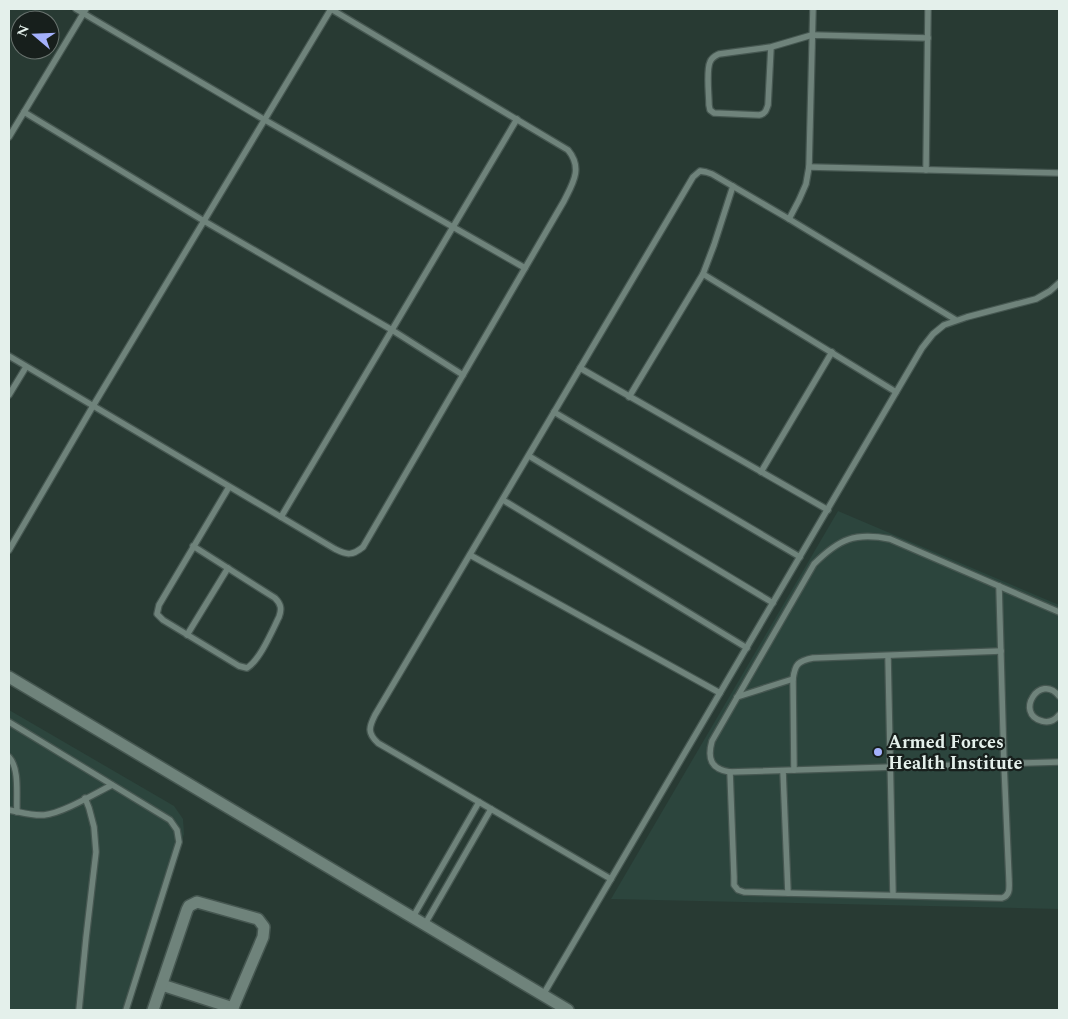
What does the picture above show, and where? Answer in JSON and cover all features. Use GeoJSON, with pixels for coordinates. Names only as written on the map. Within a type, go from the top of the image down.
{"type":"FeatureCollection","features":[{"type":"Feature","properties":{"kind":"street"},"geometry":{"type":"LineString","coordinates":[[9,677],[568,1010]]}},
{"type":"Feature","properties":{"kind":"street"},"geometry":{"type":"LineString","coordinates":[[153,1010],[187,910],[193,904],[201,902],[258,919],[264,927],[263,937],[232,1009],[162,985]]}},
{"type":"Feature","properties":{"kind":"lane"},"geometry":{"type":"LineString","coordinates":[[76,9],[85,11],[265,120],[525,268]]}},
{"type":"Feature","properties":{"kind":"lane"},"geometry":{"type":"LineString","coordinates":[[9,356],[93,406],[228,486],[281,517],[335,550],[344,554],[355,554],[363,547],[564,201],[573,183],[577,169],[574,157],[568,150],[331,9],[93,406],[9,550]]}},
{"type":"Feature","properties":{"kind":"lane"},"geometry":{"type":"LineString","coordinates":[[789,219],[806,184],[809,167],[813,9]]}},
{"type":"Feature","properties":{"kind":"lane"},"geometry":{"type":"LineString","coordinates":[[926,170],[928,9]]}},
{"type":"Feature","properties":{"kind":"lane"},"geometry":{"type":"LineString","coordinates":[[9,137],[85,11]]}},
{"type":"Feature","properties":{"kind":"lane"},"geometry":{"type":"LineString","coordinates":[[771,47],[768,105],[763,115],[714,114],[710,110],[709,105],[708,71],[709,62],[713,56],[771,47],[812,35],[928,38]]}},
{"type":"Feature","properties":{"kind":"lane"},"geometry":{"type":"LineString","coordinates":[[24,112],[392,330],[463,375]]}},
{"type":"Feature","properties":{"kind":"lane"},"geometry":{"type":"LineString","coordinates":[[281,517],[517,119]]}},
{"type":"Feature","properties":{"kind":"lane"},"geometry":{"type":"LineString","coordinates":[[809,167],[1059,173]]}},
{"type":"Feature","properties":{"kind":"lane"},"geometry":{"type":"LineString","coordinates":[[611,879],[378,743],[372,738],[370,732],[371,724],[376,715],[693,178],[700,172],[706,172],[733,186],[956,320]]}},
{"type":"Feature","properties":{"kind":"lane"},"geometry":{"type":"LineString","coordinates":[[629,397],[703,274],[733,186]]}},
{"type":"Feature","properties":{"kind":"lane"},"geometry":{"type":"LineString","coordinates":[[703,274],[896,392]]}},
{"type":"Feature","properties":{"kind":"lane"},"geometry":{"type":"LineString","coordinates":[[543,995],[922,348],[933,334],[944,325],[956,320],[1036,299],[1059,283]]}},
{"type":"Feature","properties":{"kind":"lane"},"geometry":{"type":"LineString","coordinates":[[761,472],[832,352]]}},
{"type":"Feature","properties":{"kind":"lane"},"geometry":{"type":"LineString","coordinates":[[9,395],[26,366]]}},
{"type":"Feature","properties":{"kind":"lane"},"geometry":{"type":"LineString","coordinates":[[580,368],[828,510]]}},
{"type":"Feature","properties":{"kind":"lane"},"geometry":{"type":"LineString","coordinates":[[554,412],[800,557]]}},
{"type":"Feature","properties":{"kind":"lane"},"geometry":{"type":"LineString","coordinates":[[528,456],[773,603]]}},
{"type":"Feature","properties":{"kind":"lane"},"geometry":{"type":"LineString","coordinates":[[193,546],[275,598],[281,606],[279,617],[255,660],[247,668],[242,668],[187,635],[157,614],[157,610],[193,546],[228,486]]}},
{"type":"Feature","properties":{"kind":"lane"},"geometry":{"type":"LineString","coordinates":[[503,500],[747,648]]}},
{"type":"Feature","properties":{"kind":"lane"},"geometry":{"type":"LineString","coordinates":[[1059,612],[890,539],[876,536],[859,536],[846,540],[826,552],[814,564],[712,741],[710,750],[711,759],[715,766],[721,771],[730,772],[1059,762]]}},
{"type":"Feature","properties":{"kind":"lane"},"geometry":{"type":"LineString","coordinates":[[470,555],[720,693]]}},
{"type":"Feature","properties":{"kind":"lane"},"geometry":{"type":"LineString","coordinates":[[187,635],[228,568]]}},
{"type":"Feature","properties":{"kind":"lane"},"geometry":{"type":"LineString","coordinates":[[730,772],[734,885],[738,890],[744,892],[1002,898],[1006,896],[1009,892],[1009,878],[999,586]]}},
{"type":"Feature","properties":{"kind":"lane"},"geometry":{"type":"LineString","coordinates":[[794,770],[793,680],[794,671],[801,660],[813,658],[1001,652]]}},
{"type":"Feature","properties":{"kind":"lane"},"geometry":{"type":"LineString","coordinates":[[888,656],[893,895]]}},
{"type":"Feature","properties":{"kind":"lane"},"geometry":{"type":"LineString","coordinates":[[737,697],[793,680]]}},
{"type":"Feature","properties":{"kind":"lane"},"geometry":{"type":"LineString","coordinates":[[1059,696],[1052,690],[1039,690],[1034,694],[1030,706],[1031,712],[1040,721],[1053,721],[1059,715]]}},
{"type":"Feature","properties":{"kind":"lane"},"geometry":{"type":"LineString","coordinates":[[9,722],[170,820],[174,824],[179,836],[179,842],[126,1010]]}},
{"type":"Feature","properties":{"kind":"lane"},"geometry":{"type":"LineString","coordinates":[[9,757],[16,769],[17,812]]}},
{"type":"Feature","properties":{"kind":"lane"},"geometry":{"type":"LineString","coordinates":[[782,771],[788,893]]}},
{"type":"Feature","properties":{"kind":"lane"},"geometry":{"type":"LineString","coordinates":[[9,810],[40,815],[50,814],[112,785]]}},
{"type":"Feature","properties":{"kind":"lane"},"geometry":{"type":"LineString","coordinates":[[79,1010],[96,852],[94,827],[85,798]]}},
{"type":"Feature","properties":{"kind":"lane"},"geometry":{"type":"LineString","coordinates":[[413,917],[479,802]]}},
{"type":"Feature","properties":{"kind":"lane"},"geometry":{"type":"LineString","coordinates":[[425,924],[491,809]]}},
{"type":"Feature","properties":{"kind":"shaded area","name":"Armed Forces Health Institute"},"geometry":{"type":"Polygon","coordinates":[[[838,511],[1059,605],[1059,909],[611,899],[838,511]]]}},
{"type":"Feature","properties":{"kind":"shaded area"},"geometry":{"type":"Polygon","coordinates":[[[9,710],[174,806],[183,819],[184,834],[130,1010],[9,1010],[9,710]]]}},
{"type":"Feature","properties":{"kind":"place","name":"Armed Forces Health Institute"},"geometry":{"type":"Point","coordinates":[878,752]}}]}
